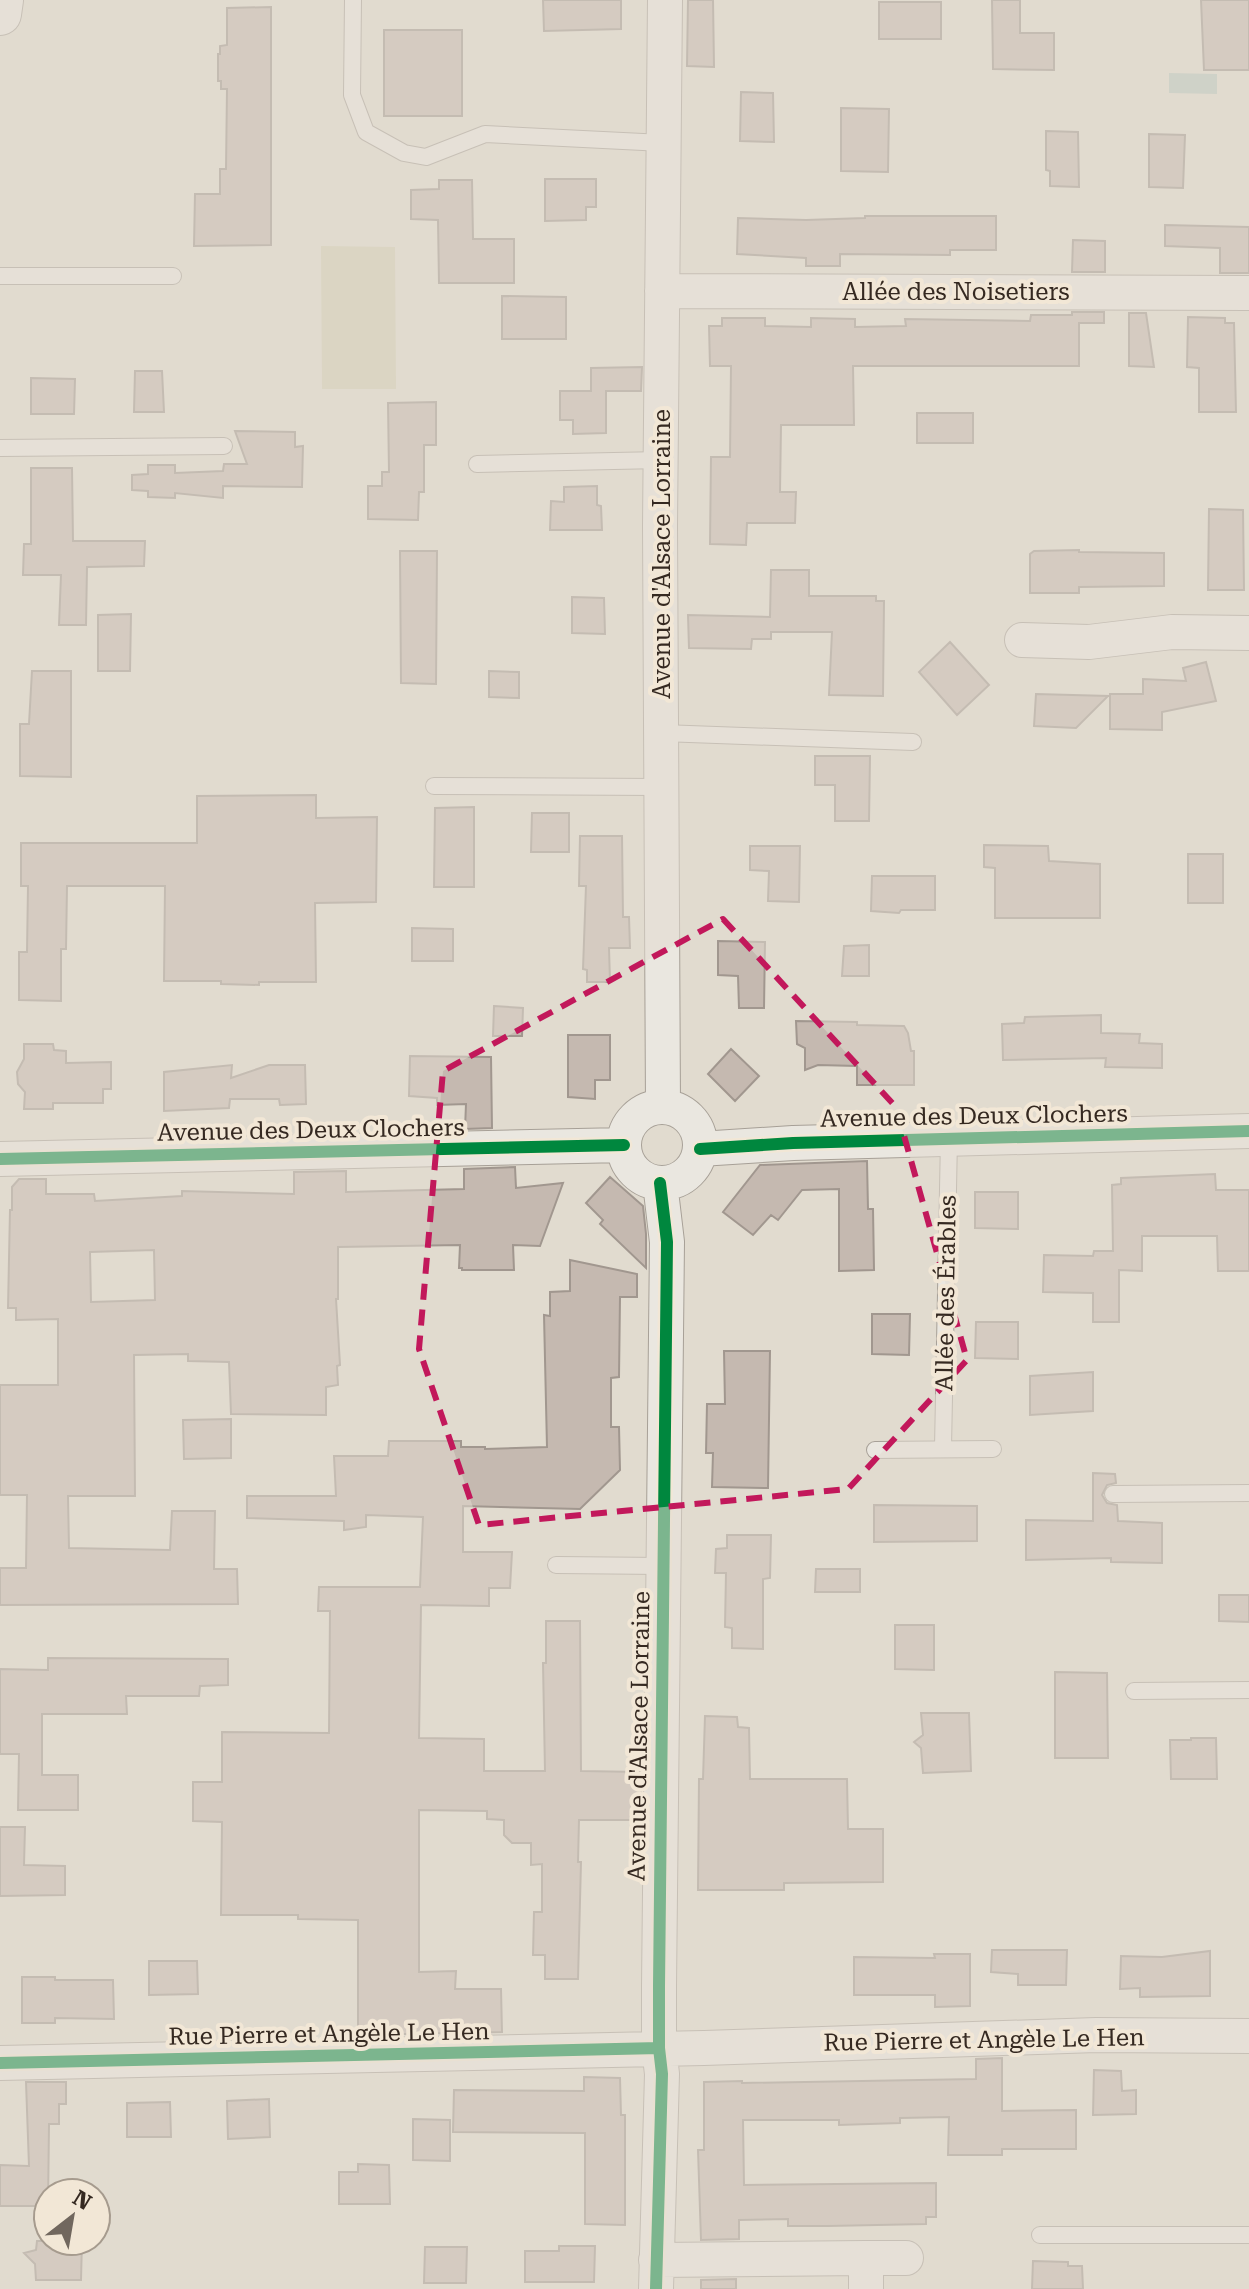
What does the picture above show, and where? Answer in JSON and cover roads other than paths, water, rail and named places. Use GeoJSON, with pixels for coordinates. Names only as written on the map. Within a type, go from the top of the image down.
{"type":"FeatureCollection","features":[{"type":"Feature","properties":{"kind":"street"},"geometry":{"type":"LineString","coordinates":[[0,14],[2,0]]}},
{"type":"Feature","properties":{"kind":"street","name":"Avenue d'Alsace Lorraine"},"geometry":{"type":"LineString","coordinates":[[663,1107],[660,526],[665,0]]}},
{"type":"Feature","properties":{"kind":"street","name":"Allée des Noisetiers"},"geometry":{"type":"LineString","coordinates":[[662,291],[1249,293]]}},
{"type":"Feature","properties":{"kind":"street"},"geometry":{"type":"LineString","coordinates":[[1022,640],[1089,642],[1172,632],[1249,633]]}},
{"type":"Feature","properties":{"kind":"street"},"geometry":{"type":"LineString","coordinates":[[663,1107],[686,1115],[699,1136],[700,1149],[691,1170],[682,1178],[660,1183],[649,1181],[631,1167],[624,1145],[631,1122],[651,1108],[663,1107]]}},
{"type":"Feature","properties":{"kind":"street","name":"Avenue des Deux Clochers"},"geometry":{"type":"LineString","coordinates":[[700,1149],[793,1143],[1249,1131]]}},
{"type":"Feature","properties":{"kind":"street","name":"Avenue des Deux Clochers"},"geometry":{"type":"LineString","coordinates":[[0,1159],[624,1145]]}},
{"type":"Feature","properties":{"kind":"street","name":"Avenue d'Alsace Lorraine"},"geometry":{"type":"LineString","coordinates":[[656,2274],[662,2074],[659,2048],[667,1242],[660,1183]]}},
{"type":"Feature","properties":{"kind":"street","name":"Rue Pierre et Angèle Le Hen"},"geometry":{"type":"LineString","coordinates":[[0,2063],[1096,2035],[1249,2036]]}},
{"type":"Feature","properties":{"kind":"street"},"geometry":{"type":"LineString","coordinates":[[656,2274],[866,2274],[906,2258]]}},
{"type":"Feature","properties":{"kind":"lane"},"geometry":{"type":"LineString","coordinates":[[353,0],[352,95],[366,132],[404,153],[426,157],[485,134],[663,143]]}},
{"type":"Feature","properties":{"kind":"lane"},"geometry":{"type":"LineString","coordinates":[[0,276],[173,276]]}},
{"type":"Feature","properties":{"kind":"lane"},"geometry":{"type":"LineString","coordinates":[[0,448],[224,446]]}},
{"type":"Feature","properties":{"kind":"lane"},"geometry":{"type":"LineString","coordinates":[[477,464],[661,460]]}},
{"type":"Feature","properties":{"kind":"lane"},"geometry":{"type":"LineString","coordinates":[[662,733],[913,742]]}},
{"type":"Feature","properties":{"kind":"lane"},"geometry":{"type":"LineString","coordinates":[[434,786],[662,787]]}},
{"type":"Feature","properties":{"kind":"lane","name":"Allée des Érables"},"geometry":{"type":"LineString","coordinates":[[943,1448],[949,1138]]}},
{"type":"Feature","properties":{"kind":"lane"},"geometry":{"type":"LineString","coordinates":[[875,1450],[993,1449]]}},
{"type":"Feature","properties":{"kind":"lane"},"geometry":{"type":"LineString","coordinates":[[1113,1494],[1249,1493]]}},
{"type":"Feature","properties":{"kind":"lane"},"geometry":{"type":"LineString","coordinates":[[556,1565],[663,1566]]}},
{"type":"Feature","properties":{"kind":"lane"},"geometry":{"type":"LineString","coordinates":[[1134,1691],[1249,1690]]}},
{"type":"Feature","properties":{"kind":"lane"},"geometry":{"type":"LineString","coordinates":[[1040,2235],[1249,2235]]}}]}
